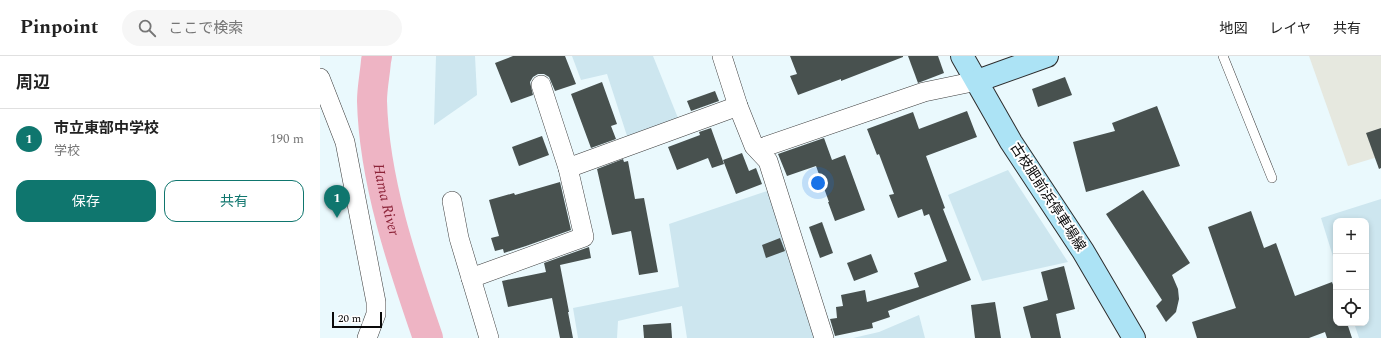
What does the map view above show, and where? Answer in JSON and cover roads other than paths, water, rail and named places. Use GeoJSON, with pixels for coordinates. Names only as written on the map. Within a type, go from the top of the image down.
{"type":"FeatureCollection","features":[{"type":"Feature","properties":{"kind":"main road","name":"古枝肥前浜停車場線"},"geometry":{"type":"LineString","coordinates":[[962,56],[1011,142],[1083,251],[1134,338]]}},
{"type":"Feature","properties":{"kind":"main road"},"geometry":{"type":"LineString","coordinates":[[977,81],[1046,56]]}},
{"type":"Feature","properties":{"kind":"street"},"geometry":{"type":"LineString","coordinates":[[722,56],[738,106],[754,146],[768,161],[824,338]]}},
{"type":"Feature","properties":{"kind":"street"},"geometry":{"type":"LineString","coordinates":[[320,78],[345,142],[376,302],[376,314],[367,338]]}},
{"type":"Feature","properties":{"kind":"street"},"geometry":{"type":"LineString","coordinates":[[758,149],[924,92],[977,81]]}},
{"type":"Feature","properties":{"kind":"street"},"geometry":{"type":"LineString","coordinates":[[471,278],[584,237],[568,168],[541,85]]}},
{"type":"Feature","properties":{"kind":"street"},"geometry":{"type":"LineString","coordinates":[[568,168],[738,106]]}},
{"type":"Feature","properties":{"kind":"street"},"geometry":{"type":"LineString","coordinates":[[452,201],[459,238],[489,338]]}},
{"type":"Feature","properties":{"kind":"lane"},"geometry":{"type":"LineString","coordinates":[[1223,56],[1272,178]]}},
{"type":"Feature","properties":{"kind":"waterway","name":"Hama River"},"geometry":{"type":"LineString","coordinates":[[377,56],[372,101],[378,161],[399,251],[428,338]]}},
{"type":"Feature","properties":{"kind":"place","name":"市立東部中学校"},"geometry":{"type":"Point","coordinates":[337,218]}}]}
